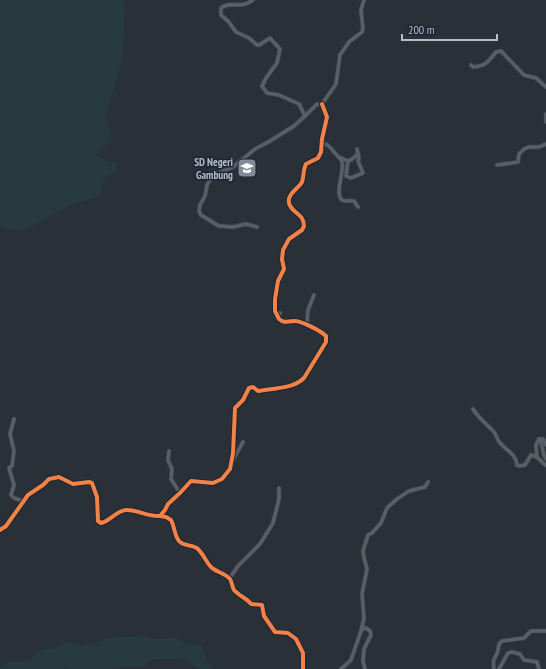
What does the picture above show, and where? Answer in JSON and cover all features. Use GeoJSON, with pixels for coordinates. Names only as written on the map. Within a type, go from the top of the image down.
{"type":"FeatureCollection","features":[{"type":"Feature","properties":{"kind":"street"},"geometry":{"type":"LineString","coordinates":[[253,0],[243,5],[238,6],[233,4],[224,6],[220,10],[221,15],[228,21],[236,32],[249,38],[257,45],[270,38],[280,49],[277,63],[262,83],[262,87],[268,93],[279,95],[298,104],[304,116]]}},
{"type":"Feature","properties":{"kind":"street"},"geometry":{"type":"LineString","coordinates":[[257,227],[246,224],[233,227],[219,226],[201,215],[199,208],[205,196],[207,185],[213,175],[233,166],[255,149],[294,126],[317,104],[322,104],[336,84],[340,55],[349,42],[362,32],[362,10],[364,0]]}},
{"type":"Feature","properties":{"kind":"street"},"geometry":{"type":"LineString","coordinates":[[471,65],[485,65],[491,60],[496,52],[501,51],[524,75],[536,78],[546,87]]}},
{"type":"Feature","properties":{"kind":"street"},"geometry":{"type":"LineString","coordinates":[[230,469],[233,453],[235,408],[243,400],[247,390],[252,387],[260,391],[300,382],[326,342],[326,335],[307,325],[295,321],[284,322],[277,318],[275,308],[278,281],[284,268],[282,259],[283,250],[289,239],[302,230],[304,226],[302,217],[289,205],[289,198],[302,181],[303,170],[306,164],[321,155],[327,117],[322,104]]}},
{"type":"Feature","properties":{"kind":"street"},"geometry":{"type":"LineString","coordinates":[[546,114],[546,122]]}},
{"type":"Feature","properties":{"kind":"street"},"geometry":{"type":"LineString","coordinates":[[322,143],[331,147],[342,163],[343,168],[340,180],[340,197],[345,201],[354,201],[358,207]]}},
{"type":"Feature","properties":{"kind":"street"},"geometry":{"type":"LineString","coordinates":[[497,164],[518,162],[518,156],[524,149],[529,147],[539,147],[546,144]]}},
{"type":"Feature","properties":{"kind":"street"},"geometry":{"type":"LineString","coordinates":[[357,149],[360,158],[358,161],[363,172],[352,178],[346,177],[348,161],[358,154]]}},
{"type":"Feature","properties":{"kind":"street"},"geometry":{"type":"LineString","coordinates":[[339,157],[348,161]]}},
{"type":"Feature","properties":{"kind":"street"},"geometry":{"type":"LineString","coordinates":[[307,325],[308,310],[314,294]]}},
{"type":"Feature","properties":{"kind":"street"},"geometry":{"type":"LineString","coordinates":[[277,318],[280,313]]}},
{"type":"Feature","properties":{"kind":"street"},"geometry":{"type":"LineString","coordinates":[[473,409],[478,417],[494,432],[499,443],[513,455],[517,461],[517,465],[525,465],[531,455],[537,457],[544,465]]}},
{"type":"Feature","properties":{"kind":"street"},"geometry":{"type":"LineString","coordinates":[[14,420],[10,432],[14,456],[13,466],[9,468],[14,485],[11,495],[22,501]]}},
{"type":"Feature","properties":{"kind":"street"},"geometry":{"type":"LineString","coordinates":[[537,457],[536,445],[539,439]]}},
{"type":"Feature","properties":{"kind":"street"},"geometry":{"type":"LineString","coordinates":[[539,439],[543,439],[546,445]]}},
{"type":"Feature","properties":{"kind":"street"},"geometry":{"type":"LineString","coordinates":[[539,439],[546,458]]}},
{"type":"Feature","properties":{"kind":"street"},"geometry":{"type":"LineString","coordinates":[[160,516],[168,504],[180,494],[191,481],[210,483],[222,479],[230,469],[234,457],[243,442]]}},
{"type":"Feature","properties":{"kind":"street"},"geometry":{"type":"LineString","coordinates":[[169,451],[168,460],[172,469],[172,479],[180,494]]}},
{"type":"Feature","properties":{"kind":"street"},"geometry":{"type":"LineString","coordinates":[[0,530],[6,526],[22,501],[49,480],[61,478],[74,484],[91,482],[97,497],[98,521],[103,523],[116,514],[127,510],[166,517],[171,520],[176,538],[180,542],[195,547],[212,568],[220,571],[230,579],[234,590],[240,596],[249,600],[251,604],[262,604],[264,616],[274,631],[288,633],[296,639],[303,653],[302,669]]}},
{"type":"Feature","properties":{"kind":"street"},"geometry":{"type":"LineString","coordinates":[[341,669],[350,660],[364,618],[362,594],[367,568],[363,551],[368,535],[372,533],[381,523],[387,508],[396,499],[409,491],[423,488],[428,482]]}},
{"type":"Feature","properties":{"kind":"street"},"geometry":{"type":"LineString","coordinates":[[230,579],[238,566],[260,544],[273,523],[279,499],[279,488]]}},
{"type":"Feature","properties":{"kind":"street"},"geometry":{"type":"LineString","coordinates":[[360,631],[367,628],[371,635],[364,649],[364,669]]}},
{"type":"Feature","properties":{"kind":"street"},"geometry":{"type":"LineString","coordinates":[[494,669],[493,660],[498,651],[498,645],[502,641],[524,638],[532,631],[546,631]]}},
{"type":"Feature","properties":{"kind":"street"},"geometry":{"type":"LineString","coordinates":[[499,669],[507,655],[512,652],[520,654],[524,660],[537,662],[539,669]]}},
{"type":"Feature","properties":{"kind":"green space"},"geometry":{"type":"Polygon","coordinates":[[[0,0],[123,0],[125,24],[121,65],[105,117],[112,138],[109,143],[99,149],[97,155],[102,159],[118,164],[116,169],[110,175],[105,177],[100,193],[96,197],[73,204],[24,231],[7,229],[0,226],[0,0]]]}},
{"type":"Feature","properties":{"kind":"green space"},"geometry":{"type":"Polygon","coordinates":[[[142,635],[156,639],[176,638],[191,645],[202,646],[207,661],[213,669],[199,669],[184,659],[178,658],[156,659],[141,667],[121,667],[114,669],[69,669],[66,667],[64,669],[0,669],[0,667],[10,661],[25,661],[45,648],[52,649],[66,642],[73,642],[82,647],[110,638],[142,635]]]}},
{"type":"Feature","properties":{"kind":"cycle path"},"geometry":{"type":"LineString","coordinates":[[0,530],[6,526],[28,495],[49,479],[59,477],[73,484],[92,483],[97,497],[98,521],[101,523],[119,512],[126,510],[160,516],[168,504],[191,481],[213,483],[222,479],[230,469],[233,453],[235,408],[243,400],[249,388],[253,387],[258,391],[282,388],[299,382],[304,378],[326,342],[326,336],[316,329],[302,323],[294,321],[281,321],[275,311],[275,299],[278,281],[284,269],[282,259],[283,250],[289,239],[302,230],[304,226],[302,218],[292,209],[289,200],[291,194],[302,182],[306,164],[318,158],[321,152],[322,139],[327,117],[322,104]]}},
{"type":"Feature","properties":{"kind":"cycle path"},"geometry":{"type":"LineString","coordinates":[[160,516],[171,520],[179,541],[183,544],[196,547],[211,567],[226,575],[230,579],[233,589],[236,592],[251,604],[262,605],[264,616],[275,632],[288,633],[296,639],[303,653],[303,669]]}},
{"type":"Feature","properties":{"kind":"place","name":"SD Negeri Gambung"},"geometry":{"type":"Point","coordinates":[247,168]}}]}
